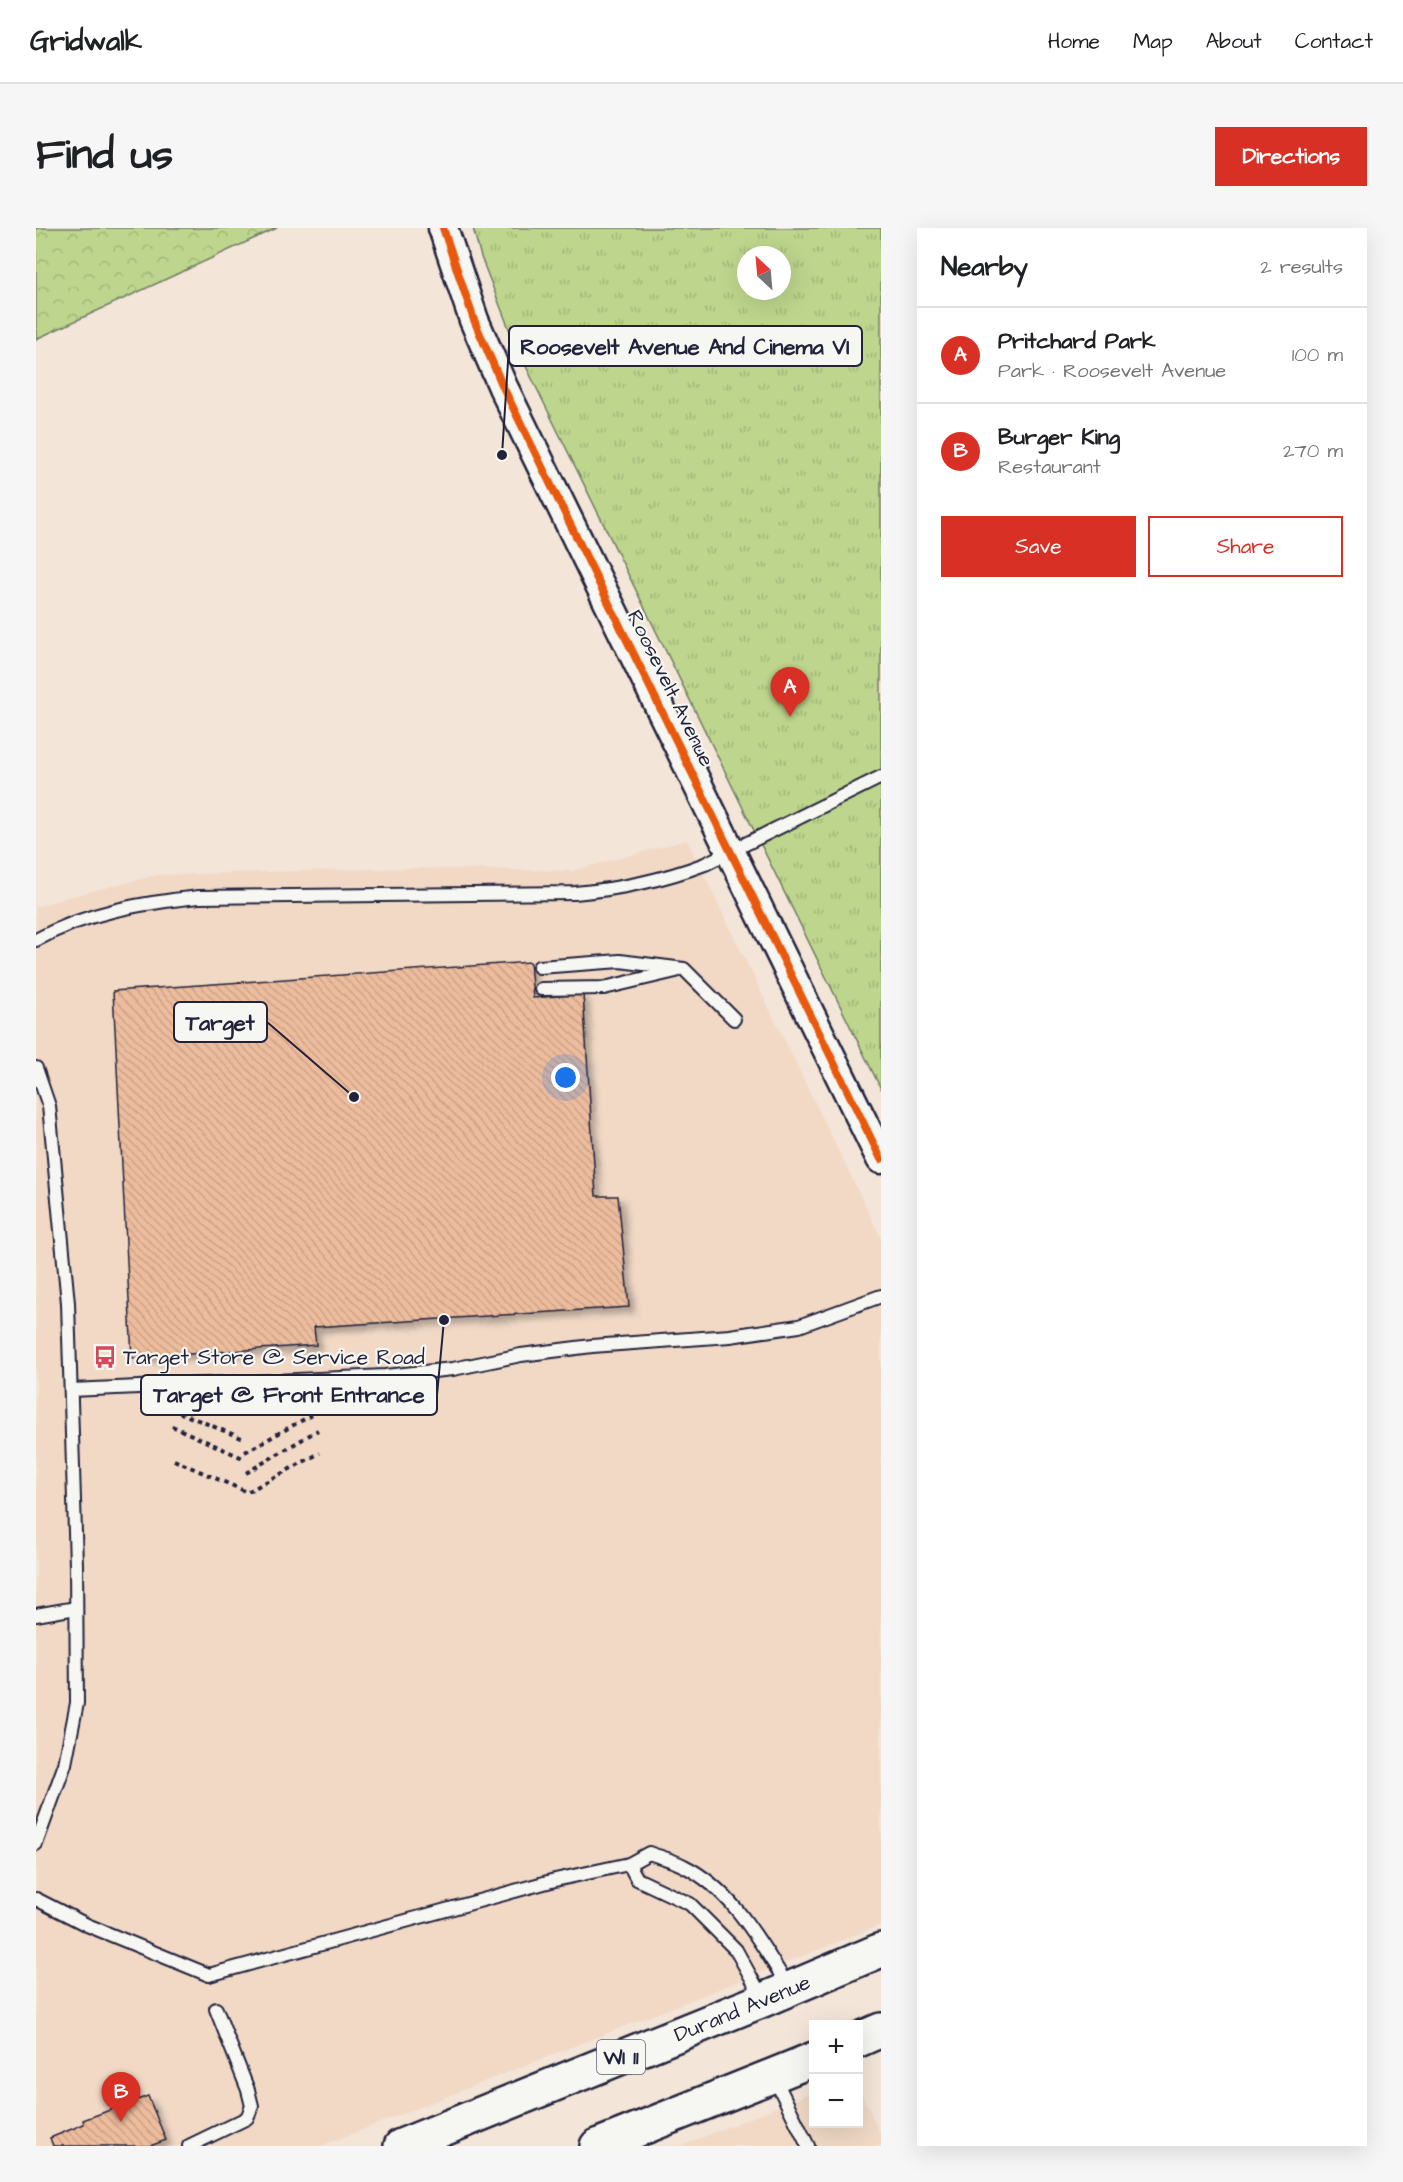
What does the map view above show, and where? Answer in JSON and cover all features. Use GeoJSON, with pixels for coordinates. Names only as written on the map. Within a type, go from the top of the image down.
{"type":"FeatureCollection","features":[{"type":"Feature","properties":{"kind":"main road","name":"Durand Avenue"},"geometry":{"type":"LineString","coordinates":[[400,2146],[881,1950]]}},
{"type":"Feature","properties":{"kind":"main road"},"geometry":{"type":"LineString","coordinates":[[863,2038],[881,2030]]}},
{"type":"Feature","properties":{"kind":"main road"},"geometry":{"type":"LineString","coordinates":[[597,2146],[809,2062]]}},
{"type":"Feature","properties":{"kind":"street","name":"Roosevelt Avenue"},"geometry":{"type":"LineString","coordinates":[[443,228],[474,320],[503,387],[881,1159]]}},
{"type":"Feature","properties":{"kind":"lane"},"geometry":{"type":"LineString","coordinates":[[36,940],[117,908],[199,897],[604,891],[677,875],[705,864],[881,777]]}},
{"type":"Feature","properties":{"kind":"lane"},"geometry":{"type":"LineString","coordinates":[[539,967],[620,961],[684,969],[734,1018]]}},
{"type":"Feature","properties":{"kind":"lane"},"geometry":{"type":"LineString","coordinates":[[541,989],[604,988],[684,969]]}},
{"type":"Feature","properties":{"kind":"lane"},"geometry":{"type":"LineString","coordinates":[[36,1068],[49,1106],[68,1303],[77,1703],[65,1764],[36,1844]]}},
{"type":"Feature","properties":{"kind":"lane"},"geometry":{"type":"LineString","coordinates":[[71,1390],[385,1377],[453,1369],[520,1355],[592,1346],[730,1336],[799,1326],[881,1296]]}},
{"type":"Feature","properties":{"kind":"lane"},"geometry":{"type":"LineString","coordinates":[[36,1615],[76,1608]]}},
{"type":"Feature","properties":{"kind":"lane"},"geometry":{"type":"LineString","coordinates":[[36,1899],[87,1925],[209,1975],[555,1880],[629,1864],[648,1853],[684,1866],[715,1887],[736,1908],[776,1994]]}},
{"type":"Feature","properties":{"kind":"lane"},"geometry":{"type":"LineString","coordinates":[[629,1864],[637,1879],[690,1904],[776,1994]]}},
{"type":"Feature","properties":{"kind":"lane"},"geometry":{"type":"LineString","coordinates":[[189,2146],[247,2118],[252,2106],[216,2008]]}},
{"type":"Feature","properties":{"kind":"lane"},"geometry":{"type":"LineString","coordinates":[[774,2077],[808,2146]]}},
{"type":"Feature","properties":{"kind":"path"},"geometry":{"type":"LineString","coordinates":[[171,1409],[244,1439]]}},
{"type":"Feature","properties":{"kind":"path"},"geometry":{"type":"LineString","coordinates":[[245,1452],[317,1412]]}},
{"type":"Feature","properties":{"kind":"path"},"geometry":{"type":"LineString","coordinates":[[172,1426],[245,1459]]}},
{"type":"Feature","properties":{"kind":"path"},"geometry":{"type":"LineString","coordinates":[[246,1473],[318,1430]]}},
{"type":"Feature","properties":{"kind":"path"},"geometry":{"type":"LineString","coordinates":[[174,1460],[247,1492],[320,1454]]}},
{"type":"Feature","properties":{"kind":"shaded area"},"geometry":{"type":"Polygon","coordinates":[[[687,840],[881,1238],[881,1925],[321,2146],[36,2146],[36,907],[157,875],[417,868],[572,871],[687,840]]]}},
{"type":"Feature","properties":{"kind":"shaded area"},"geometry":{"type":"Polygon","coordinates":[[[809,2094],[809,2128],[863,2128],[863,2097],[881,2136],[881,2146],[681,2146],[809,2094]]]}},
{"type":"Feature","properties":{"kind":"green space"},"geometry":{"type":"Polygon","coordinates":[[[36,228],[277,228],[36,339],[36,228]]]}},
{"type":"Feature","properties":{"kind":"green space"},"geometry":{"type":"Polygon","coordinates":[[[473,228],[881,228],[881,1089],[515,344],[481,257],[473,228]]]}},
{"type":"Feature","properties":{"kind":"building"},"geometry":{"type":"Polygon","coordinates":[[[530,962],[533,998],[583,994],[596,1196],[618,1196],[629,1307],[314,1327],[316,1345],[132,1358],[113,991],[530,962]]]}},
{"type":"Feature","properties":{"kind":"building"},"geometry":{"type":"Polygon","coordinates":[[[148,2096],[166,2140],[150,2146],[53,2146],[50,2138],[84,2124],[83,2120],[148,2096]]]}},
{"type":"Feature","properties":{"kind":"cycle path"},"geometry":{"type":"LineString","coordinates":[[443,228],[474,320],[503,387],[881,1159]]}},
{"type":"Feature","properties":{"kind":"place","name":"Roosevelt Avenue And Cinema VI"},"geometry":{"type":"Point","coordinates":[502,455]}},
{"type":"Feature","properties":{"kind":"place","name":"Pritchard Park"},"geometry":{"type":"Point","coordinates":[790,717]}},
{"type":"Feature","properties":{"kind":"place","name":"Target"},"geometry":{"type":"Point","coordinates":[354,1097]}},
{"type":"Feature","properties":{"kind":"place","name":"Target @ Front Entrance"},"geometry":{"type":"Point","coordinates":[444,1320]}},
{"type":"Feature","properties":{"kind":"place","name":"Target Store @ Service Road"},"geometry":{"type":"Point","coordinates":[105,1357]}},
{"type":"Feature","properties":{"kind":"place","name":"Burger King"},"geometry":{"type":"Point","coordinates":[121,2122]}}]}
